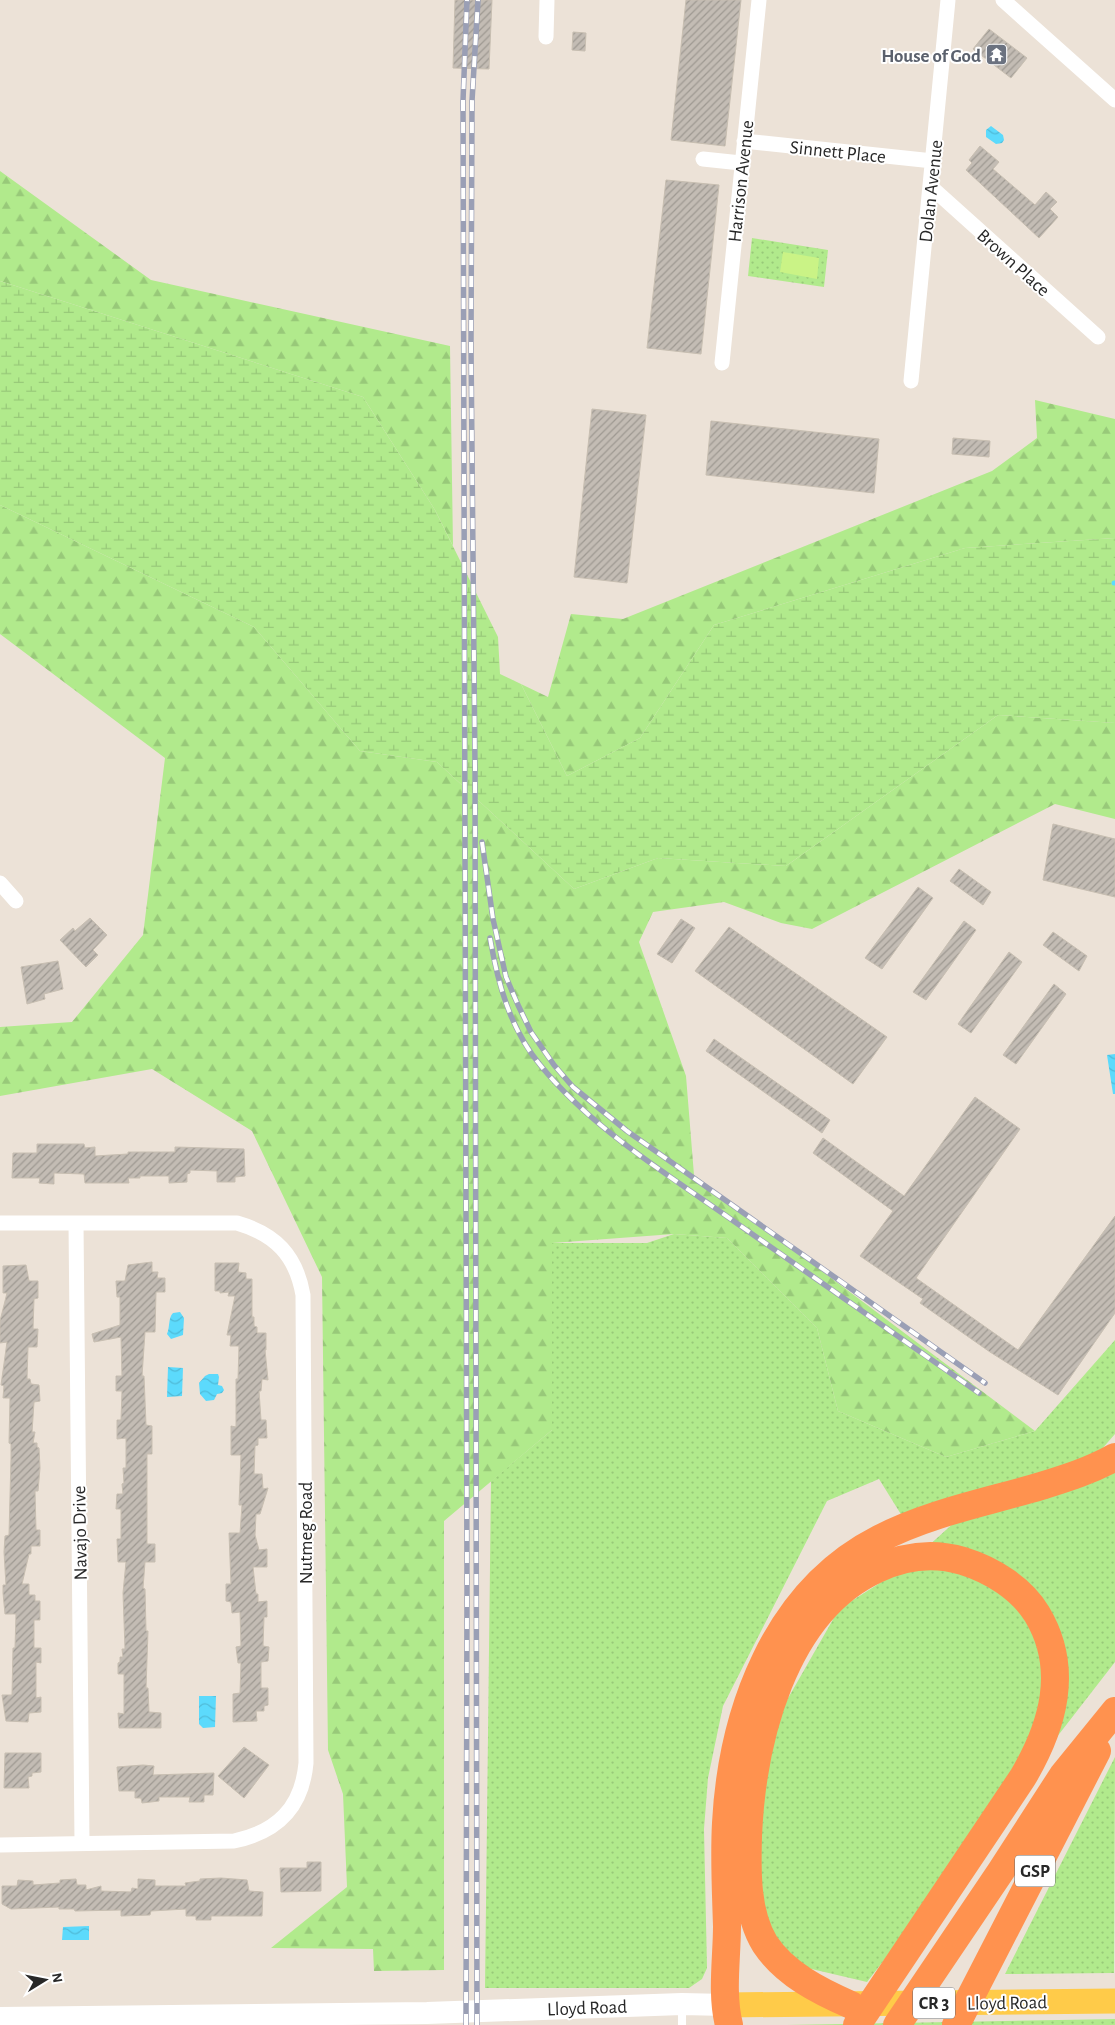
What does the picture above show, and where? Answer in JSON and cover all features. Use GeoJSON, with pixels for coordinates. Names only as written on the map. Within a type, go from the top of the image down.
{"type":"FeatureCollection","features":[{"type":"Feature","properties":{"kind":"highway"},"geometry":{"type":"LineString","coordinates":[[727,2015],[726,1832],[732,1769],[743,1720],[757,1677],[787,1620],[827,1575],[844,1560],[879,1538],[918,1522],[1078,1474],[1115,1457]]}},
{"type":"Feature","properties":{"kind":"highway"},"geometry":{"type":"LineString","coordinates":[[919,1556],[939,1556],[956,1559],[974,1564],[1008,1583],[1036,1613],[1046,1632],[1056,1672],[1050,1720],[1043,1740],[1023,1777],[854,2015],[788,1969],[765,1943],[753,1914],[748,1873],[748,1825],[751,1791],[762,1735],[777,1688],[794,1651],[810,1626],[839,1593],[869,1572],[901,1560],[919,1556]]}},
{"type":"Feature","properties":{"kind":"highway"},"geometry":{"type":"LineString","coordinates":[[897,2025],[1017,1847],[1063,1775],[1115,1711]]}},
{"type":"Feature","properties":{"kind":"highway","name":"GSP"},"geometry":{"type":"LineString","coordinates":[[956,2025],[1115,1717]]}},
{"type":"Feature","properties":{"kind":"main road","name":"Lloyd Road"},"geometry":{"type":"LineString","coordinates":[[0,2018],[67,2021],[127,2015],[507,2011],[682,2015],[854,2015],[1018,2002],[1115,2001]]}},
{"type":"Feature","properties":{"kind":"street","name":"Harrison Avenue"},"geometry":{"type":"LineString","coordinates":[[722,363],[758,0]]}},
{"type":"Feature","properties":{"kind":"street","name":"Dolan Avenue"},"geometry":{"type":"LineString","coordinates":[[911,381],[948,0]]}},
{"type":"Feature","properties":{"kind":"street"},"geometry":{"type":"LineString","coordinates":[[1003,0],[1115,100]]}},
{"type":"Feature","properties":{"kind":"street"},"geometry":{"type":"LineString","coordinates":[[546,4],[546,37]]}},
{"type":"Feature","properties":{"kind":"street","name":"Sinnett Place"},"geometry":{"type":"LineString","coordinates":[[744,141],[933,161]]}},
{"type":"Feature","properties":{"kind":"street"},"geometry":{"type":"LineString","coordinates":[[704,159],[742,163]]}},
{"type":"Feature","properties":{"kind":"street","name":"Brown Place"},"geometry":{"type":"LineString","coordinates":[[930,186],[1098,338]]}},
{"type":"Feature","properties":{"kind":"street"},"geometry":{"type":"LineString","coordinates":[[0,883],[16,901]]}},
{"type":"Feature","properties":{"kind":"street","name":"Nutmeg Road"},"geometry":{"type":"LineString","coordinates":[[0,1223],[228,1222],[255,1228],[271,1237],[284,1250],[294,1266],[301,1283],[303,1315],[306,1763],[300,1795],[284,1818],[269,1829],[252,1837],[234,1841],[0,1844]]}},
{"type":"Feature","properties":{"kind":"street","name":"Navajo Drive"},"geometry":{"type":"LineString","coordinates":[[76,1223],[82,1842]]}},
{"type":"Feature","properties":{"kind":"green space"},"geometry":{"type":"Polygon","coordinates":[[[0,171],[151,280],[450,346],[453,546],[435,510],[363,397],[0,281],[0,171]]]}},
{"type":"Feature","properties":{"kind":"green space"},"geometry":{"type":"Polygon","coordinates":[[[752,238],[828,250],[824,287],[748,276],[752,238]]]}},
{"type":"Feature","properties":{"kind":"green space"},"geometry":{"type":"Polygon","coordinates":[[[783,252],[819,258],[817,279],[780,272],[783,252]]]}},
{"type":"Feature","properties":{"kind":"green space"},"geometry":{"type":"Polygon","coordinates":[[[0,281],[363,397],[435,510],[498,637],[500,674],[521,684],[567,776],[640,738],[714,625],[965,548],[1115,538],[1115,723],[998,715],[786,866],[658,858],[574,889],[437,762],[360,751],[254,627],[0,505],[0,281]]]}},
{"type":"Feature","properties":{"kind":"green space"},"geometry":{"type":"Polygon","coordinates":[[[1035,400],[1115,419],[1115,538],[965,548],[714,625],[640,738],[567,776],[521,684],[548,697],[571,614],[623,619],[992,471],[1037,438],[1035,400]]]}},
{"type":"Feature","properties":{"kind":"green space"},"geometry":{"type":"Polygon","coordinates":[[[0,505],[254,627],[360,751],[437,762],[574,889],[658,858],[786,866],[998,715],[1115,723],[1115,819],[1055,804],[812,929],[781,923],[724,902],[653,912],[639,942],[686,1076],[694,1175],[1035,1431],[946,1457],[838,1411],[817,1328],[727,1238],[674,1234],[552,1243],[552,1430],[444,1521],[444,1970],[374,1971],[373,1949],[271,1948],[347,1887],[343,1794],[328,1750],[322,1277],[252,1131],[152,1069],[0,1096],[0,1027],[72,1022],[143,935],[165,758],[0,634],[0,505]]]}},
{"type":"Feature","properties":{"kind":"green space"},"geometry":{"type":"Polygon","coordinates":[[[674,1234],[727,1238],[817,1328],[838,1411],[946,1457],[1035,1431],[1115,1340],[1115,1434],[1087,1466],[907,1524],[879,1479],[827,1501],[723,1706],[708,1778],[704,1829],[707,1968],[702,1979],[689,1988],[485,1988],[491,1481],[552,1430],[552,1243],[647,1243],[674,1234]]]}},
{"type":"Feature","properties":{"kind":"green space"},"geometry":{"type":"Polygon","coordinates":[[[1115,1470],[1115,1662],[867,1982],[803,1967],[769,1934],[755,1860],[775,1721],[839,1609],[905,1567],[957,1520],[1115,1470]]]}},
{"type":"Feature","properties":{"kind":"green space"},"geometry":{"type":"Polygon","coordinates":[[[1115,1757],[1114,1973],[1005,1974],[1115,1757]]]}},
{"type":"Feature","properties":{"kind":"green space"},"geometry":{"type":"Polygon","coordinates":[[[1115,2019],[1115,2025],[786,2025],[1115,2019]]]}},
{"type":"Feature","properties":{"kind":"water"},"geometry":{"type":"Polygon","coordinates":[[[991,126],[1003,135],[1004,140],[1002,143],[996,144],[986,137],[986,130],[991,126]]]}},
{"type":"Feature","properties":{"kind":"water"},"geometry":{"type":"Polygon","coordinates":[[[1115,1054],[1115,1094],[1113,1094],[1107,1055],[1115,1054]]]}},
{"type":"Feature","properties":{"kind":"water"},"geometry":{"type":"Polygon","coordinates":[[[180,1312],[184,1318],[183,1335],[171,1339],[167,1334],[170,1318],[173,1313],[180,1312]]]}},
{"type":"Feature","properties":{"kind":"water"},"geometry":{"type":"Polygon","coordinates":[[[168,1367],[183,1368],[182,1396],[167,1397],[168,1367]]]}},
{"type":"Feature","properties":{"kind":"water"},"geometry":{"type":"Polygon","coordinates":[[[209,1374],[218,1374],[218,1385],[222,1386],[224,1390],[222,1393],[217,1394],[214,1400],[206,1401],[200,1394],[199,1383],[209,1374]]]}},
{"type":"Feature","properties":{"kind":"water"},"geometry":{"type":"Polygon","coordinates":[[[199,1696],[216,1696],[215,1727],[203,1728],[199,1724],[199,1696]]]}},
{"type":"Feature","properties":{"kind":"water"},"geometry":{"type":"Polygon","coordinates":[[[89,1926],[89,1940],[62,1940],[63,1927],[89,1926]]]}},
{"type":"Feature","properties":{"kind":"building"},"geometry":{"type":"Polygon","coordinates":[[[455,0],[492,0],[489,69],[453,68],[455,0]]]}},
{"type":"Feature","properties":{"kind":"building"},"geometry":{"type":"Polygon","coordinates":[[[686,0],[741,0],[725,146],[671,140],[686,0]]]}},
{"type":"Feature","properties":{"kind":"building"},"geometry":{"type":"Polygon","coordinates":[[[989,29],[1027,58],[1011,78],[973,49],[989,29]]]}},
{"type":"Feature","properties":{"kind":"building"},"geometry":{"type":"Polygon","coordinates":[[[573,32],[586,33],[585,51],[572,50],[573,32]]]}},
{"type":"Feature","properties":{"kind":"building"},"geometry":{"type":"Polygon","coordinates":[[[980,146],[999,162],[993,169],[1035,205],[1046,192],[1057,202],[1050,209],[1058,217],[1039,238],[966,170],[972,163],[969,160],[980,146]]]}},
{"type":"Feature","properties":{"kind":"building"},"geometry":{"type":"Polygon","coordinates":[[[666,180],[719,185],[701,354],[647,348],[666,180]]]}},
{"type":"Feature","properties":{"kind":"building"},"geometry":{"type":"Polygon","coordinates":[[[592,409],[646,415],[627,583],[574,577],[592,409]]]}},
{"type":"Feature","properties":{"kind":"building"},"geometry":{"type":"Polygon","coordinates":[[[711,421],[879,439],[874,493],[706,475],[711,421]]]}},
{"type":"Feature","properties":{"kind":"building"},"geometry":{"type":"Polygon","coordinates":[[[953,438],[990,441],[989,457],[952,454],[953,438]]]}},
{"type":"Feature","properties":{"kind":"building"},"geometry":{"type":"Polygon","coordinates":[[[1053,824],[1115,839],[1115,897],[1043,880],[1053,824]]]}},
{"type":"Feature","properties":{"kind":"building"},"geometry":{"type":"Polygon","coordinates":[[[959,869],[991,892],[983,905],[950,881],[959,869]]]}},
{"type":"Feature","properties":{"kind":"building"},"geometry":{"type":"Polygon","coordinates":[[[918,887],[933,898],[882,969],[865,958],[918,887]]]}},
{"type":"Feature","properties":{"kind":"building"},"geometry":{"type":"Polygon","coordinates":[[[90,918],[107,935],[93,950],[98,955],[86,967],[60,940],[73,928],[75,931],[90,918]]]}},
{"type":"Feature","properties":{"kind":"building"},"geometry":{"type":"Polygon","coordinates":[[[681,919],[695,928],[672,963],[657,954],[681,919]]]}},
{"type":"Feature","properties":{"kind":"building"},"geometry":{"type":"Polygon","coordinates":[[[964,921],[976,930],[926,1000],[913,992],[964,921]]]}},
{"type":"Feature","properties":{"kind":"building"},"geometry":{"type":"Polygon","coordinates":[[[729,927],[887,1037],[853,1084],[695,971],[729,927]]]}},
{"type":"Feature","properties":{"kind":"building"},"geometry":{"type":"Polygon","coordinates":[[[1053,932],[1087,956],[1079,971],[1043,945],[1053,932]]]}},
{"type":"Feature","properties":{"kind":"building"},"geometry":{"type":"Polygon","coordinates":[[[1009,952],[1022,962],[971,1033],[958,1024],[1009,952]]]}},
{"type":"Feature","properties":{"kind":"building"},"geometry":{"type":"Polygon","coordinates":[[[58,961],[63,989],[44,994],[45,999],[27,1004],[21,967],[58,961]]]}},
{"type":"Feature","properties":{"kind":"building"},"geometry":{"type":"Polygon","coordinates":[[[1054,984],[1066,994],[1016,1064],[1003,1055],[1054,984]]]}},
{"type":"Feature","properties":{"kind":"building"},"geometry":{"type":"Polygon","coordinates":[[[714,1039],[830,1120],[822,1133],[706,1051],[714,1039]]]}},
{"type":"Feature","properties":{"kind":"building"},"geometry":{"type":"Polygon","coordinates":[[[975,1097],[1020,1129],[916,1278],[1018,1350],[1115,1216],[1115,1313],[1058,1395],[990,1352],[920,1303],[923,1299],[860,1256],[893,1211],[813,1153],[823,1138],[904,1196],[975,1097]]]}},
{"type":"Feature","properties":{"kind":"building"},"geometry":{"type":"Polygon","coordinates":[[[37,1144],[84,1144],[85,1148],[95,1147],[95,1156],[128,1154],[128,1152],[175,1152],[175,1147],[244,1149],[245,1176],[235,1177],[235,1182],[217,1182],[217,1171],[190,1170],[190,1173],[187,1174],[187,1182],[169,1183],[169,1176],[128,1178],[129,1183],[85,1183],[84,1174],[54,1173],[54,1184],[39,1183],[40,1178],[12,1178],[13,1153],[37,1153],[37,1144]]]}},
{"type":"Feature","properties":{"kind":"building"},"geometry":{"type":"Polygon","coordinates":[[[152,1262],[152,1272],[158,1272],[157,1278],[165,1278],[165,1292],[156,1292],[155,1332],[145,1332],[142,1376],[144,1376],[146,1425],[152,1426],[152,1454],[147,1454],[147,1544],[155,1544],[155,1562],[145,1562],[143,1588],[145,1589],[146,1631],[148,1631],[146,1688],[148,1688],[149,1712],[161,1713],[161,1728],[119,1728],[118,1713],[124,1714],[124,1674],[118,1674],[118,1663],[120,1662],[120,1657],[123,1657],[122,1649],[125,1649],[123,1593],[126,1562],[118,1562],[117,1539],[121,1539],[121,1509],[116,1509],[117,1494],[123,1494],[123,1468],[126,1468],[126,1438],[117,1439],[117,1420],[121,1420],[122,1391],[116,1391],[116,1376],[122,1376],[121,1337],[94,1342],[92,1334],[120,1325],[120,1297],[117,1297],[116,1281],[125,1281],[128,1265],[152,1262]]]}},
{"type":"Feature","properties":{"kind":"building"},"geometry":{"type":"Polygon","coordinates":[[[215,1263],[239,1263],[238,1272],[246,1273],[246,1279],[252,1279],[252,1317],[254,1317],[254,1326],[257,1327],[257,1333],[266,1333],[265,1350],[268,1380],[262,1379],[261,1391],[259,1391],[261,1420],[266,1420],[267,1438],[258,1438],[258,1445],[255,1446],[254,1474],[262,1474],[263,1489],[268,1488],[260,1514],[256,1514],[255,1535],[259,1550],[267,1549],[267,1567],[253,1567],[258,1602],[267,1601],[267,1617],[264,1617],[263,1646],[269,1647],[268,1661],[261,1662],[261,1688],[268,1688],[268,1705],[264,1706],[264,1711],[256,1711],[257,1721],[233,1722],[233,1694],[240,1693],[241,1663],[238,1663],[236,1647],[241,1646],[240,1612],[232,1613],[231,1602],[226,1601],[226,1584],[231,1584],[229,1533],[240,1533],[242,1505],[239,1505],[241,1455],[231,1455],[231,1426],[236,1427],[236,1379],[238,1379],[239,1346],[230,1346],[231,1335],[227,1335],[235,1296],[228,1296],[229,1292],[220,1293],[220,1291],[215,1291],[215,1263]]]}},
{"type":"Feature","properties":{"kind":"building"},"geometry":{"type":"Polygon","coordinates":[[[26,1265],[29,1281],[38,1281],[38,1298],[34,1299],[33,1329],[38,1329],[37,1347],[28,1347],[27,1379],[30,1379],[31,1384],[39,1385],[40,1401],[34,1402],[32,1432],[35,1432],[33,1443],[37,1443],[39,1448],[38,1491],[35,1491],[36,1530],[40,1530],[40,1546],[31,1546],[31,1554],[29,1554],[22,1584],[29,1584],[29,1595],[35,1595],[35,1601],[40,1601],[40,1620],[34,1620],[34,1648],[41,1648],[41,1663],[36,1662],[36,1698],[41,1697],[41,1712],[29,1713],[28,1722],[6,1721],[2,1695],[12,1695],[16,1614],[5,1614],[3,1593],[3,1585],[6,1585],[5,1536],[9,1535],[11,1444],[9,1443],[10,1398],[3,1398],[4,1386],[1,1385],[7,1342],[0,1343],[0,1321],[7,1293],[3,1293],[3,1266],[26,1265]]]}},
{"type":"Feature","properties":{"kind":"building"},"geometry":{"type":"Polygon","coordinates":[[[244,1747],[269,1765],[244,1798],[218,1776],[244,1747]]]}},
{"type":"Feature","properties":{"kind":"building"},"geometry":{"type":"Polygon","coordinates":[[[5,1753],[41,1753],[41,1772],[32,1773],[32,1776],[28,1777],[29,1788],[4,1788],[5,1753]]]}},
{"type":"Feature","properties":{"kind":"building"},"geometry":{"type":"Polygon","coordinates":[[[154,1766],[153,1775],[214,1773],[213,1795],[204,1795],[204,1802],[189,1802],[190,1797],[159,1797],[159,1801],[142,1803],[141,1798],[135,1798],[135,1791],[119,1791],[117,1767],[154,1766]]]}},
{"type":"Feature","properties":{"kind":"building"},"geometry":{"type":"Polygon","coordinates":[[[307,1862],[321,1862],[321,1891],[281,1892],[280,1868],[307,1868],[307,1862]]]}},
{"type":"Feature","properties":{"kind":"building"},"geometry":{"type":"Polygon","coordinates":[[[76,1879],[77,1885],[86,1885],[86,1890],[101,1886],[101,1891],[131,1892],[132,1888],[138,1889],[138,1879],[155,1880],[155,1886],[186,1886],[185,1883],[200,1881],[200,1879],[247,1880],[249,1891],[263,1892],[262,1916],[211,1916],[211,1920],[196,1920],[196,1916],[186,1916],[186,1909],[151,1911],[150,1915],[121,1916],[121,1910],[75,1911],[74,1909],[59,1909],[59,1907],[11,1909],[2,1904],[2,1886],[17,1886],[18,1880],[33,1881],[33,1885],[60,1883],[60,1880],[76,1879]]]}},
{"type":"Feature","properties":{"kind":"railway"},"geometry":{"type":"LineString","coordinates":[[466,2025],[467,1588],[463,101],[467,0]]}},
{"type":"Feature","properties":{"kind":"railway"},"geometry":{"type":"LineString","coordinates":[[477,2025],[475,767],[471,346],[472,101],[478,0]]}},
{"type":"Feature","properties":{"kind":"railway"},"geometry":{"type":"LineString","coordinates":[[482,842],[493,919],[506,977],[531,1032],[554,1065],[573,1087],[627,1131],[985,1383]]}},
{"type":"Feature","properties":{"kind":"railway"},"geometry":{"type":"LineString","coordinates":[[490,938],[501,989],[521,1037],[541,1066],[582,1109],[652,1164],[979,1393]]}},
{"type":"Feature","properties":{"kind":"place","name":"House of God"},"geometry":{"type":"Point","coordinates":[997,55]}}]}
